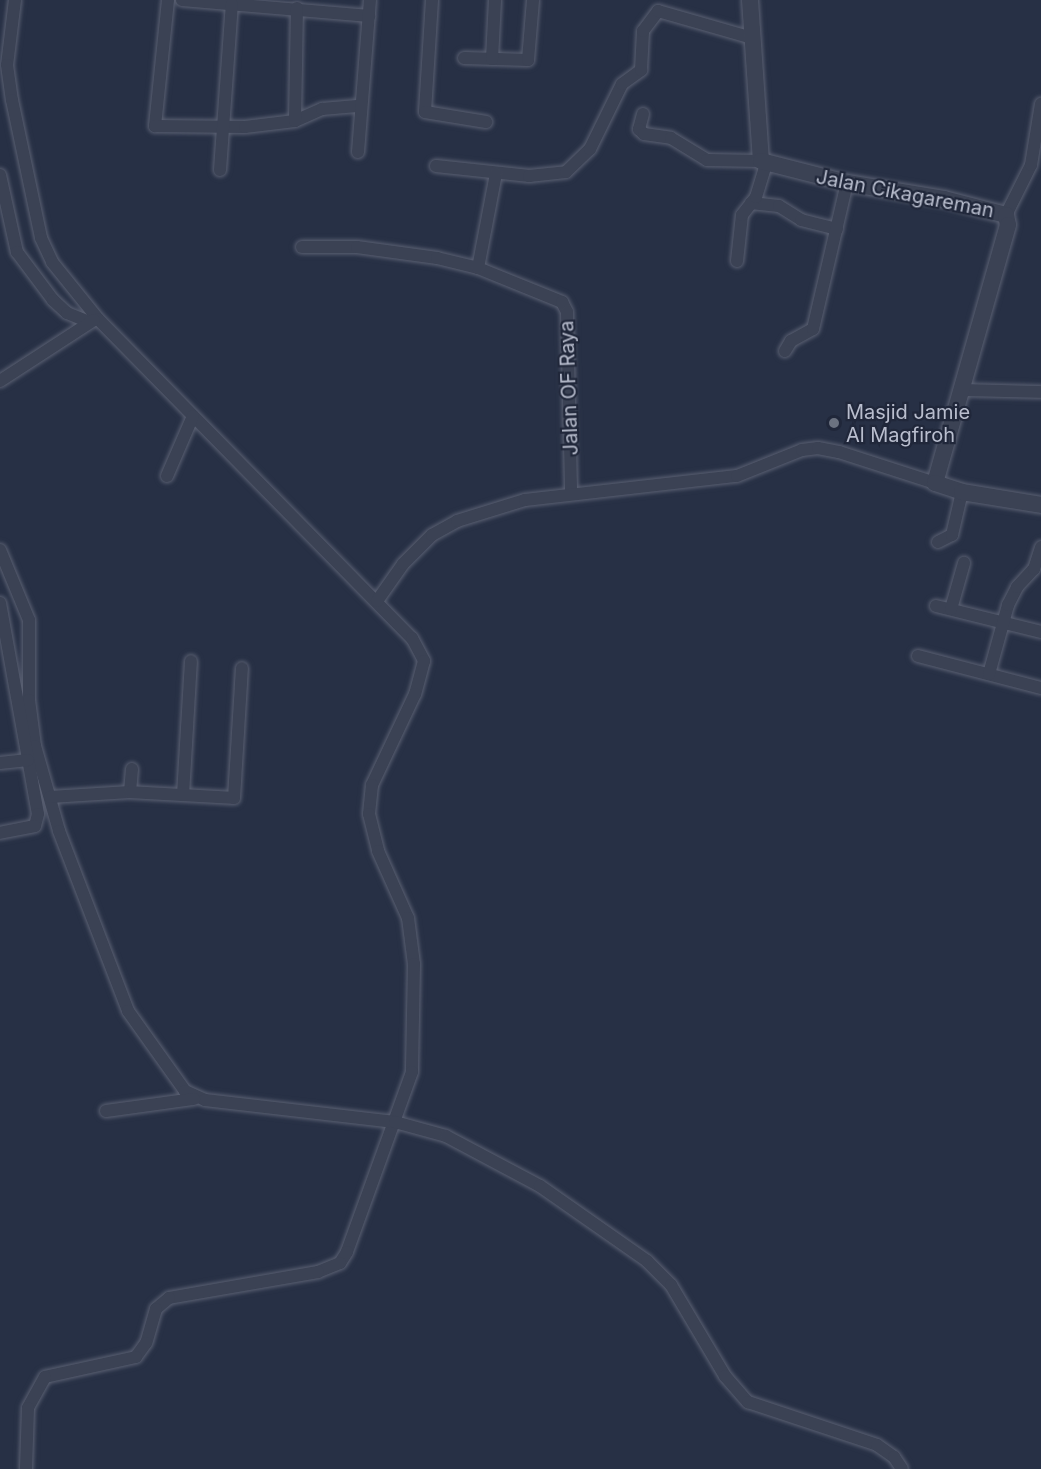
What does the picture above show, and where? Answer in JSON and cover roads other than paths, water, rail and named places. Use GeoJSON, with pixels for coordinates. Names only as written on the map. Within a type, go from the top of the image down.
{"type":"FeatureCollection","features":[{"type":"Feature","properties":{"kind":"street"},"geometry":{"type":"LineString","coordinates":[[0,83],[7,65],[15,0]]}},
{"type":"Feature","properties":{"kind":"street"},"geometry":{"type":"LineString","coordinates":[[168,0],[155,126],[224,128],[295,121],[322,109],[360,106]]}},
{"type":"Feature","properties":{"kind":"street"},"geometry":{"type":"LineString","coordinates":[[182,0],[297,8],[369,16]]}},
{"type":"Feature","properties":{"kind":"street"},"geometry":{"type":"LineString","coordinates":[[358,152],[369,0]]}},
{"type":"Feature","properties":{"kind":"street"},"geometry":{"type":"LineString","coordinates":[[432,0],[425,112],[486,122]]}},
{"type":"Feature","properties":{"kind":"street"},"geometry":{"type":"LineString","coordinates":[[492,59],[495,0]]}},
{"type":"Feature","properties":{"kind":"street"},"geometry":{"type":"LineString","coordinates":[[464,58],[528,60],[533,0]]}},
{"type":"Feature","properties":{"kind":"street"},"geometry":{"type":"LineString","coordinates":[[737,261],[742,215],[751,203],[763,163],[750,0]]}},
{"type":"Feature","properties":{"kind":"street"},"geometry":{"type":"LineString","coordinates":[[220,170],[232,4]]}},
{"type":"Feature","properties":{"kind":"street"},"geometry":{"type":"LineString","coordinates":[[295,121],[297,8]]}},
{"type":"Feature","properties":{"kind":"street"},"geometry":{"type":"LineString","coordinates":[[436,166],[496,174],[566,172],[583,159],[622,84],[641,70],[643,31],[652,14],[658,11],[752,38]]}},
{"type":"Feature","properties":{"kind":"street"},"geometry":{"type":"LineString","coordinates":[[7,65],[23,166],[40,238],[52,262],[93,321],[193,416],[377,601],[412,638],[424,662],[415,694],[372,785],[369,814],[378,851],[408,918],[414,964],[412,1072],[347,1252],[340,1263],[318,1272],[169,1298],[156,1309],[146,1343],[136,1357],[45,1377],[28,1408],[26,1469]]}},
{"type":"Feature","properties":{"kind":"street"},"geometry":{"type":"LineString","coordinates":[[1006,215],[1031,165],[1041,104]]}},
{"type":"Feature","properties":{"kind":"street"},"geometry":{"type":"LineString","coordinates":[[643,114],[639,129],[644,134],[671,138],[707,160],[763,163]]}},
{"type":"Feature","properties":{"kind":"street","name":"Jalan Cikagareman"},"geometry":{"type":"LineString","coordinates":[[763,163],[847,183],[944,199],[1006,215],[1008,225],[935,483]]}},
{"type":"Feature","properties":{"kind":"street"},"geometry":{"type":"LineString","coordinates":[[478,268],[496,174]]}},
{"type":"Feature","properties":{"kind":"street"},"geometry":{"type":"LineString","coordinates":[[0,175],[17,252],[53,300],[67,313],[93,321]]}},
{"type":"Feature","properties":{"kind":"street"},"geometry":{"type":"LineString","coordinates":[[785,351],[791,341],[813,329],[847,183]]}},
{"type":"Feature","properties":{"kind":"street"},"geometry":{"type":"LineString","coordinates":[[751,203],[779,206],[801,220],[837,229]]}},
{"type":"Feature","properties":{"kind":"street","name":"Jalan OF Raya"},"geometry":{"type":"LineString","coordinates":[[302,247],[357,247],[478,268],[562,302],[567,312],[571,493]]}},
{"type":"Feature","properties":{"kind":"street"},"geometry":{"type":"LineString","coordinates":[[0,381],[93,321]]}},
{"type":"Feature","properties":{"kind":"street"},"geometry":{"type":"LineString","coordinates":[[960,390],[1041,392]]}},
{"type":"Feature","properties":{"kind":"street"},"geometry":{"type":"LineString","coordinates":[[167,476],[193,416]]}},
{"type":"Feature","properties":{"kind":"street"},"geometry":{"type":"LineString","coordinates":[[377,601],[403,564],[440,530],[496,508],[571,493],[671,486],[737,476],[802,450],[818,448],[839,452],[962,492],[1041,505]]}},
{"type":"Feature","properties":{"kind":"street"},"geometry":{"type":"LineString","coordinates":[[938,542],[952,535],[962,492]]}},
{"type":"Feature","properties":{"kind":"street"},"geometry":{"type":"LineString","coordinates":[[989,674],[1002,622],[1017,587],[1034,569],[1041,547]]}},
{"type":"Feature","properties":{"kind":"street"},"geometry":{"type":"LineString","coordinates":[[0,550],[29,620],[29,700],[35,746],[50,798],[111,975],[128,1011],[184,1091],[194,1098]]}},
{"type":"Feature","properties":{"kind":"street"},"geometry":{"type":"LineString","coordinates":[[951,609],[964,563]]}},
{"type":"Feature","properties":{"kind":"street"},"geometry":{"type":"LineString","coordinates":[[0,603],[38,822],[31,828],[0,833]]}},
{"type":"Feature","properties":{"kind":"street"},"geometry":{"type":"LineString","coordinates":[[936,606],[1041,632]]}},
{"type":"Feature","properties":{"kind":"street"},"geometry":{"type":"LineString","coordinates":[[918,656],[1041,688]]}},
{"type":"Feature","properties":{"kind":"street"},"geometry":{"type":"LineString","coordinates":[[183,795],[191,661]]}},
{"type":"Feature","properties":{"kind":"street"},"geometry":{"type":"LineString","coordinates":[[50,798],[130,792],[234,798],[242,668]]}},
{"type":"Feature","properties":{"kind":"street"},"geometry":{"type":"LineString","coordinates":[[0,764],[28,760]]}},
{"type":"Feature","properties":{"kind":"street"},"geometry":{"type":"LineString","coordinates":[[130,792],[132,769]]}},
{"type":"Feature","properties":{"kind":"street"},"geometry":{"type":"LineString","coordinates":[[106,1111],[194,1098],[395,1122],[446,1136],[540,1186],[647,1261],[671,1285],[725,1376],[748,1402],[877,1445],[894,1457],[902,1469]]}},
{"type":"Feature","properties":{"kind":"place","name":"Masjid Jamie Al Magfiroh"},"geometry":{"type":"Point","coordinates":[834,423]}}]}
